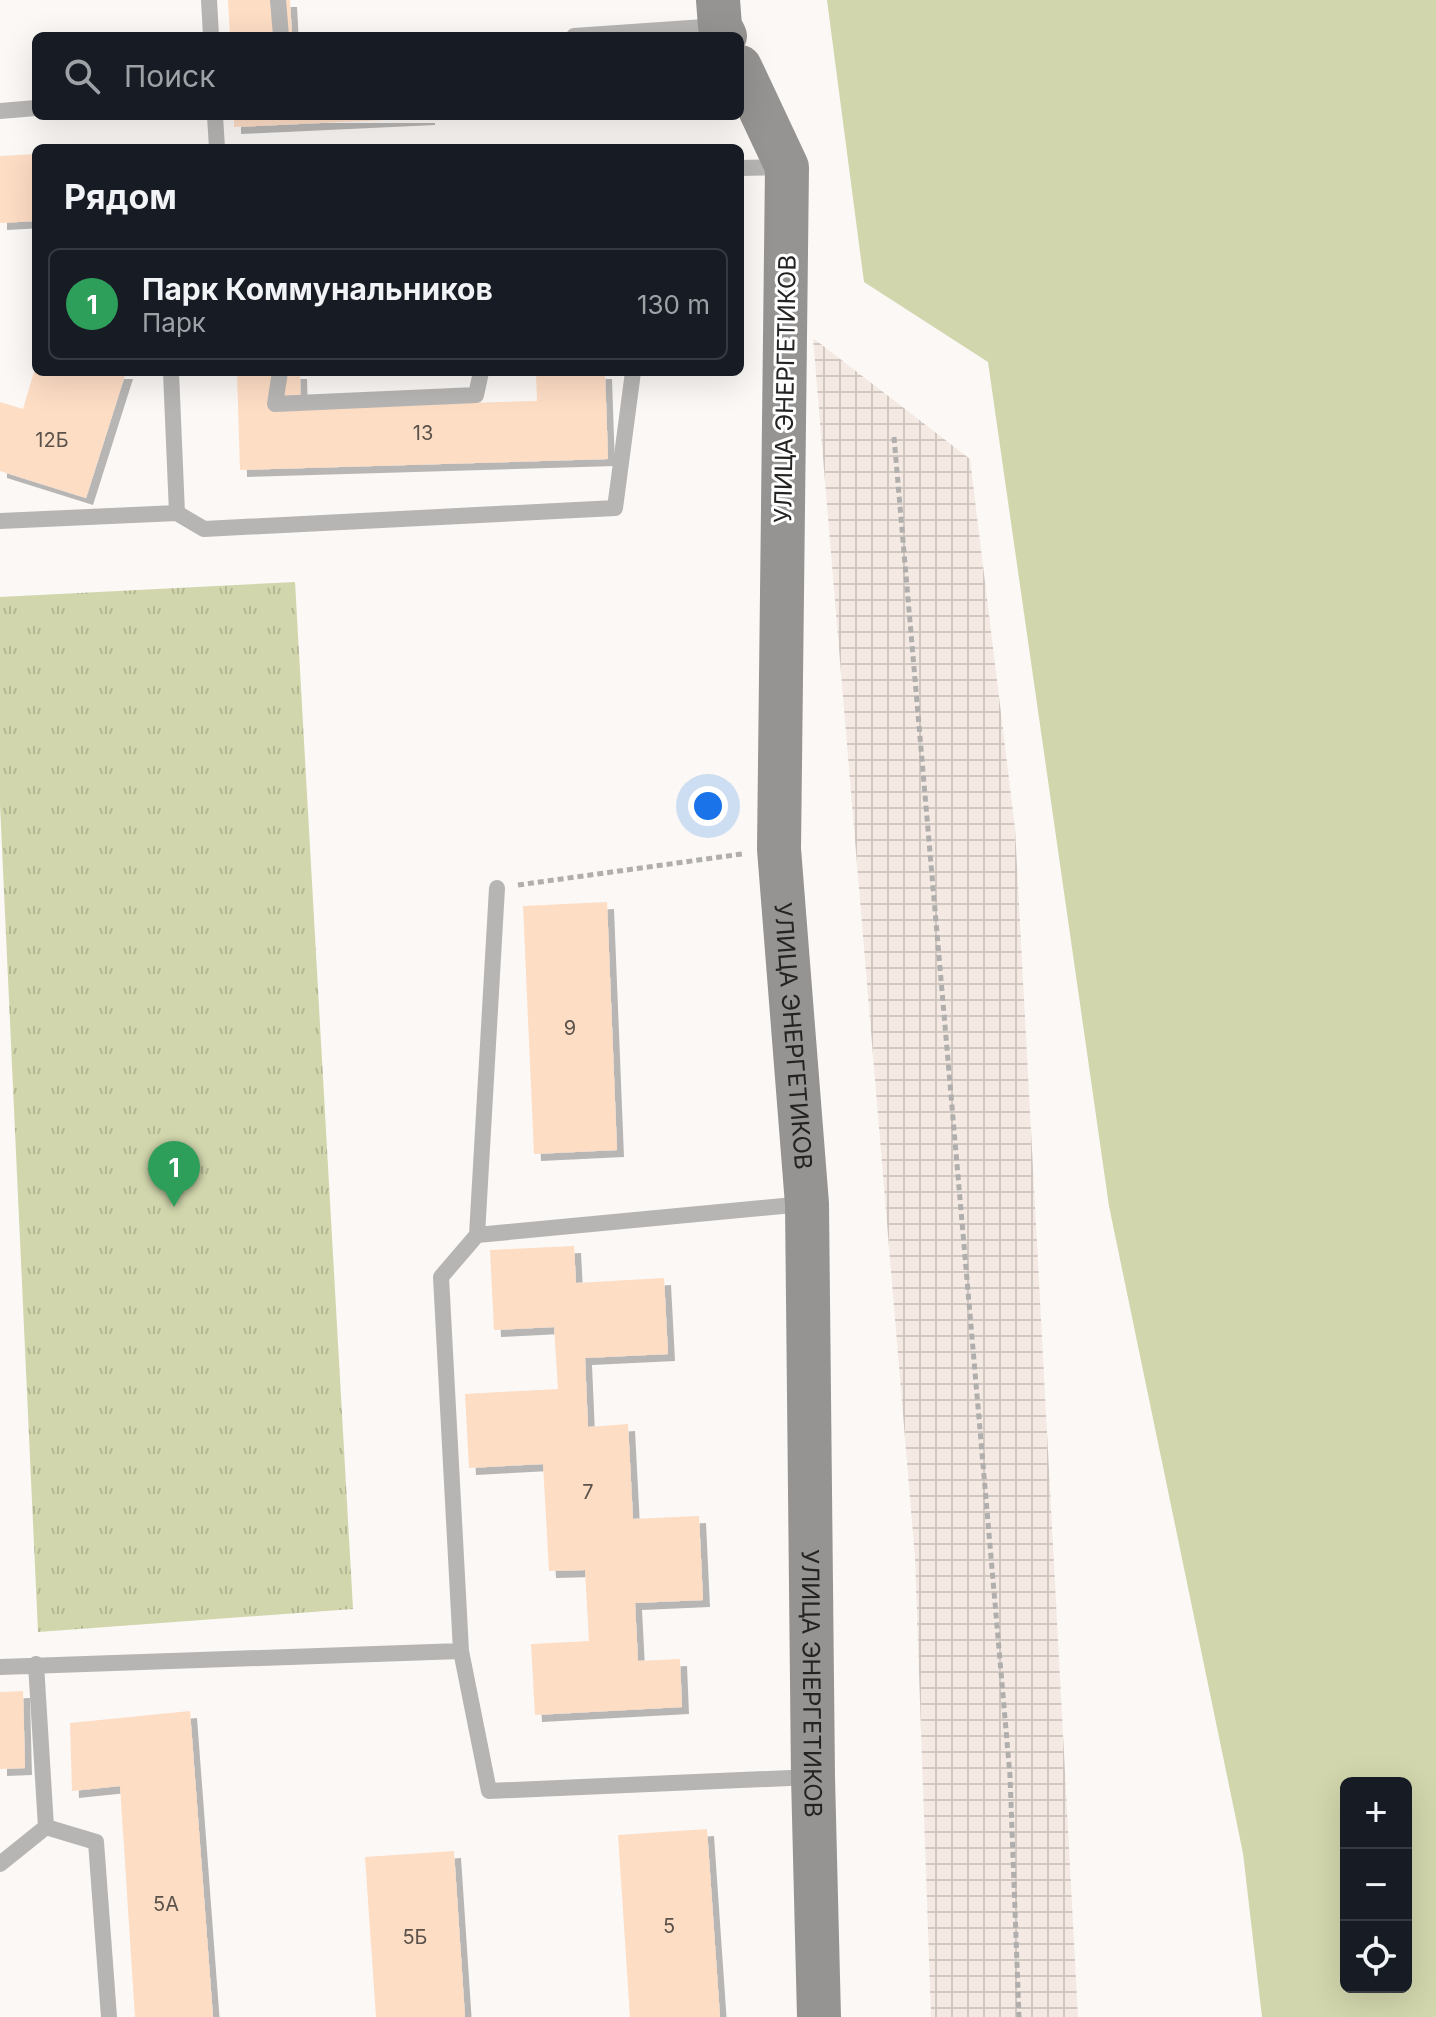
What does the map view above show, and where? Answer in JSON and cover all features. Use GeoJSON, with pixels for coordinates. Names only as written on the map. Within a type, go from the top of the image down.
{"type":"FeatureCollection","features":[{"type":"Feature","properties":{"kind":"street","name":"УЛИЦА ЭНЕРГЕТИКОВ"},"geometry":{"type":"LineString","coordinates":[[744,76],[787,167],[779,849],[807,1204],[813,1777],[819,2017]]}},
{"type":"Feature","properties":{"kind":"lane"},"geometry":{"type":"LineString","coordinates":[[209,0],[211,32]]}},
{"type":"Feature","properties":{"kind":"lane"},"geometry":{"type":"LineString","coordinates":[[278,0],[281,32]]}},
{"type":"Feature","properties":{"kind":"lane"},"geometry":{"type":"LineString","coordinates":[[613,32],[721,21]]}},
{"type":"Feature","properties":{"kind":"lane"},"geometry":{"type":"LineString","coordinates":[[0,111],[32,108]]}},
{"type":"Feature","properties":{"kind":"lane"},"geometry":{"type":"LineString","coordinates":[[215,120],[217,144]]}},
{"type":"Feature","properties":{"kind":"lane"},"geometry":{"type":"LineString","coordinates":[[744,168],[787,167]]}},
{"type":"Feature","properties":{"kind":"lane"},"geometry":{"type":"LineString","coordinates":[[171,376],[177,513]]}},
{"type":"Feature","properties":{"kind":"lane"},"geometry":{"type":"LineString","coordinates":[[279,376],[275,404],[476,395],[480,376]]}},
{"type":"Feature","properties":{"kind":"lane"},"geometry":{"type":"LineString","coordinates":[[0,521],[177,513],[204,529],[615,508],[632,376]]}},
{"type":"Feature","properties":{"kind":"lane"},"geometry":{"type":"LineString","coordinates":[[497,888],[477,1235],[441,1277],[461,1651],[489,1791],[813,1777]]}},
{"type":"Feature","properties":{"kind":"lane"},"geometry":{"type":"LineString","coordinates":[[477,1235],[807,1204]]}},
{"type":"Feature","properties":{"kind":"lane"},"geometry":{"type":"LineString","coordinates":[[0,1667],[461,1651]]}},
{"type":"Feature","properties":{"kind":"lane"},"geometry":{"type":"LineString","coordinates":[[36,1664],[46,1827]]}},
{"type":"Feature","properties":{"kind":"lane"},"geometry":{"type":"LineString","coordinates":[[0,1864],[46,1827]]}},
{"type":"Feature","properties":{"kind":"lane"},"geometry":{"type":"LineString","coordinates":[[46,1827],[96,1842],[109,2017]]}},
{"type":"Feature","properties":{"kind":"path"},"geometry":{"type":"LineString","coordinates":[[894,437],[1010,1776],[1019,2017]]}},
{"type":"Feature","properties":{"kind":"path"},"geometry":{"type":"LineString","coordinates":[[497,888],[779,849]]}},
{"type":"Feature","properties":{"kind":"shaded area"},"geometry":{"type":"Polygon","coordinates":[[[813,338],[970,459],[1015,828],[1078,2017],[931,2017],[915,1558],[813,338]]]}},
{"type":"Feature","properties":{"kind":"green space"},"geometry":{"type":"Polygon","coordinates":[[[827,0],[1436,0],[1436,2017],[1262,2017],[1243,1853],[1109,1206],[988,362],[864,282],[827,0]]]}},
{"type":"Feature","properties":{"kind":"green space"},"geometry":{"type":"Polygon","coordinates":[[[295,582],[353,1609],[38,1632],[0,804],[0,597],[295,582]]]}},
{"type":"Feature","properties":{"kind":"building"},"geometry":{"type":"Polygon","coordinates":[[[228,0],[290,0],[292,32],[230,32],[228,0]]]}},
{"type":"Feature","properties":{"kind":"building"},"geometry":{"type":"Polygon","coordinates":[[[234,120],[385,120],[234,127],[234,120]]]}},
{"type":"Feature","properties":{"kind":"building"},"geometry":{"type":"Polygon","coordinates":[[[32,154],[32,221],[0,223],[0,156],[32,154]]]}},
{"type":"Feature","properties":{"kind":"building"},"geometry":{"type":"Polygon","coordinates":[[[33,376],[125,376],[86,498],[0,471],[0,402],[23,409],[33,376]]]}},
{"type":"Feature","properties":{"kind":"building"},"geometry":{"type":"Polygon","coordinates":[[[237,376],[300,376],[301,408],[537,401],[536,376],[605,376],[608,459],[240,470],[237,376]]]}},
{"type":"Feature","properties":{"kind":"building"},"geometry":{"type":"Polygon","coordinates":[[[607,902],[617,1150],[534,1154],[523,906],[607,902]]]}},
{"type":"Feature","properties":{"kind":"building"},"geometry":{"type":"Polygon","coordinates":[[[574,1246],[576,1283],[664,1278],[668,1354],[585,1358],[588,1427],[628,1424],[633,1519],[699,1516],[703,1600],[635,1603],[638,1661],[680,1659],[682,1707],[535,1715],[531,1644],[589,1641],[585,1570],[549,1571],[543,1464],[469,1468],[465,1394],[558,1389],[554,1327],[494,1330],[490,1250],[574,1246]]]}},
{"type":"Feature","properties":{"kind":"building"},"geometry":{"type":"Polygon","coordinates":[[[23,1691],[25,1768],[0,1769],[0,1692],[23,1691]]]}},
{"type":"Feature","properties":{"kind":"building"},"geometry":{"type":"Polygon","coordinates":[[[190,1711],[213,2017],[135,2017],[120,1786],[72,1791],[70,1723],[190,1711]]]}},
{"type":"Feature","properties":{"kind":"building"},"geometry":{"type":"Polygon","coordinates":[[[707,1829],[720,2017],[630,2017],[618,1835],[707,1829]]]}},
{"type":"Feature","properties":{"kind":"building"},"geometry":{"type":"Polygon","coordinates":[[[454,1851],[465,2017],[376,2017],[365,1857],[454,1851]]]}},
{"type":"Feature","properties":{"kind":"place","name":"Парк Коммунальников"},"geometry":{"type":"Point","coordinates":[174,1207]}}]}
